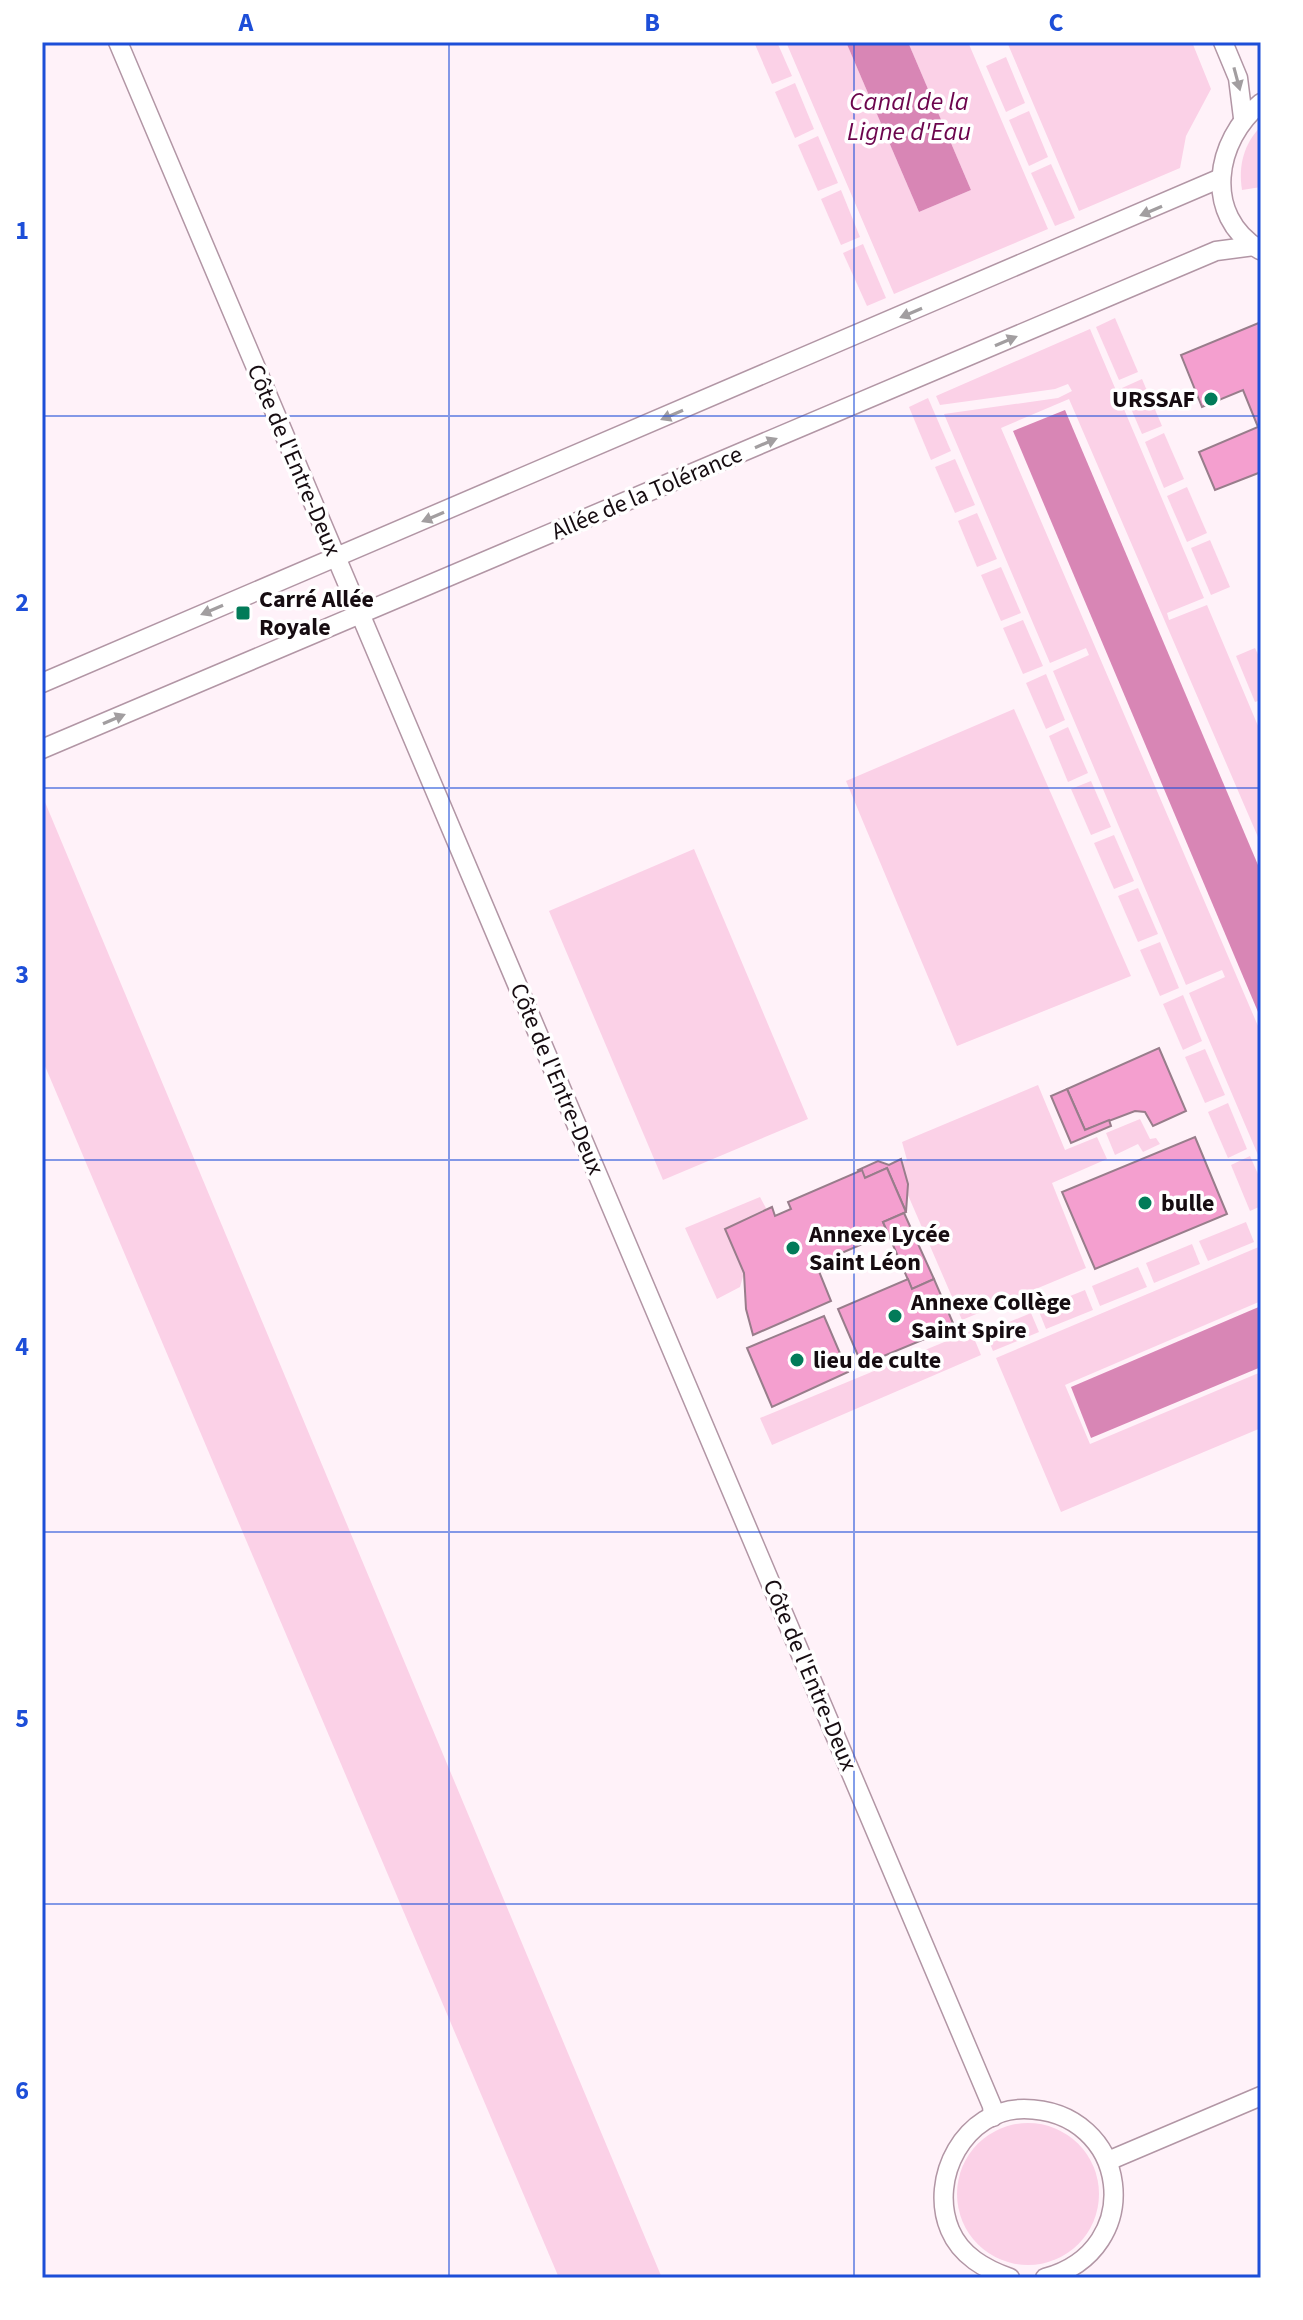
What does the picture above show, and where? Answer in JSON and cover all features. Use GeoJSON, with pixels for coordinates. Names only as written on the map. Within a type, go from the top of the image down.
{"type":"FeatureCollection","features":[{"type":"Feature","properties":{"kind":"street","name":"Côte de l'Entre-Deux"},"geometry":{"type":"LineString","coordinates":[[118,42],[992,2106],[993,2117]]}},
{"type":"Feature","properties":{"kind":"street"},"geometry":{"type":"LineString","coordinates":[[1223,42],[1238,78],[1243,118]]}},
{"type":"Feature","properties":{"kind":"street"},"geometry":{"type":"LineString","coordinates":[[1258,248],[1239,230],[1227,210],[1221,178],[1227,148],[1243,118],[1261,103]]}},
{"type":"Feature","properties":{"kind":"street"},"geometry":{"type":"LineString","coordinates":[[42,683],[1221,178]]}},
{"type":"Feature","properties":{"kind":"street","name":"Allée de la Tolérance"},"geometry":{"type":"LineString","coordinates":[[42,749],[1216,251],[1258,248]]}},
{"type":"Feature","properties":{"kind":"street"},"geometry":{"type":"LineString","coordinates":[[1108,2161],[1261,2096]]}},
{"type":"Feature","properties":{"kind":"street"},"geometry":{"type":"LineString","coordinates":[[1010,2278],[986,2269],[965,2253],[950,2230],[943,2204],[944,2177],[954,2152],[970,2131],[993,2117],[1019,2109],[1047,2110],[1072,2120],[1093,2138],[1108,2161],[1114,2200],[1103,2238],[1086,2258],[1064,2273],[1045,2278]]}},
{"type":"Feature","properties":{"kind":"shaded area"},"geometry":{"type":"Polygon","coordinates":[[[754,42],[777,42],[792,76],[772,84],[754,42]]]}},
{"type":"Feature","properties":{"kind":"shaded area"},"geometry":{"type":"Polygon","coordinates":[[[786,42],[846,42],[919,212],[971,190],[908,42],[968,42],[1048,229],[894,294],[786,42]]]}},
{"type":"Feature","properties":{"kind":"shaded area"},"geometry":{"type":"Polygon","coordinates":[[[1007,42],[1192,42],[1211,89],[1186,136],[1180,168],[1079,211],[1007,42]]]}},
{"type":"Feature","properties":{"kind":"shaded area"},"geometry":{"type":"Polygon","coordinates":[[[1006,57],[1025,103],[1006,112],[986,66],[1006,57]]]}},
{"type":"Feature","properties":{"kind":"shaded area"},"geometry":{"type":"Polygon","coordinates":[[[795,83],[814,129],[795,138],[775,92],[795,83]]]}},
{"type":"Feature","properties":{"kind":"shaded area"},"geometry":{"type":"Polygon","coordinates":[[[1029,111],[1048,157],[1029,166],[1009,120],[1029,111]]]}},
{"type":"Feature","properties":{"kind":"shaded area"},"geometry":{"type":"Polygon","coordinates":[[[1261,126],[1261,187],[1242,190],[1244,155],[1250,140],[1261,126]]]}},
{"type":"Feature","properties":{"kind":"shaded area"},"geometry":{"type":"Polygon","coordinates":[[[818,136],[838,183],[818,191],[798,145],[818,136]]]}},
{"type":"Feature","properties":{"kind":"shaded area"},"geometry":{"type":"Polygon","coordinates":[[[1051,164],[1075,218],[1055,226],[1031,173],[1051,164]]]}},
{"type":"Feature","properties":{"kind":"shaded area"},"geometry":{"type":"Polygon","coordinates":[[[841,190],[860,237],[841,245],[821,199],[841,190]]]}},
{"type":"Feature","properties":{"kind":"shaded area"},"geometry":{"type":"Polygon","coordinates":[[[863,244],[886,298],[867,306],[843,253],[863,244]]]}},
{"type":"Feature","properties":{"kind":"shaded area"},"geometry":{"type":"Polygon","coordinates":[[[1115,318],[1138,372],[1119,380],[1096,327],[1115,318]]]}},
{"type":"Feature","properties":{"kind":"shaded area"},"geometry":{"type":"Polygon","coordinates":[[[1090,329],[1204,598],[1167,613],[1169,620],[1207,605],[1261,733],[1261,844],[1069,399],[1001,428],[1261,1033],[1261,1162],[1189,993],[1225,977],[1222,970],[1186,985],[1053,671],[1089,655],[1086,648],[1050,663],[944,414],[1058,398],[1072,391],[1068,384],[1055,389],[940,405],[936,396],[1090,329]]]}},
{"type":"Feature","properties":{"kind":"shaded area"},"geometry":{"type":"Polygon","coordinates":[[[1142,379],[1162,426],[1142,434],[1122,388],[1142,379]]]}},
{"type":"Feature","properties":{"kind":"shaded area"},"geometry":{"type":"Polygon","coordinates":[[[928,398],[951,451],[931,460],[909,407],[928,398]]]}},
{"type":"Feature","properties":{"kind":"shaded area"},"geometry":{"type":"Polygon","coordinates":[[[1164,433],[1184,479],[1164,488],[1145,442],[1164,433]]]}},
{"type":"Feature","properties":{"kind":"shaded area"},"geometry":{"type":"Polygon","coordinates":[[[955,459],[975,505],[955,513],[935,467],[955,459]]]}},
{"type":"Feature","properties":{"kind":"shaded area"},"geometry":{"type":"Polygon","coordinates":[[[1187,487],[1207,533],[1187,542],[1167,496],[1187,487]]]}},
{"type":"Feature","properties":{"kind":"shaded area"},"geometry":{"type":"Polygon","coordinates":[[[977,513],[997,559],[977,567],[958,521],[977,513]]]}},
{"type":"Feature","properties":{"kind":"shaded area"},"geometry":{"type":"Polygon","coordinates":[[[1210,540],[1230,587],[1211,595],[1191,548],[1210,540]]]}},
{"type":"Feature","properties":{"kind":"shaded area"},"geometry":{"type":"Polygon","coordinates":[[[1001,567],[1021,613],[1001,621],[981,575],[1001,567]]]}},
{"type":"Feature","properties":{"kind":"shaded area"},"geometry":{"type":"Polygon","coordinates":[[[1023,620],[1043,666],[1023,674],[1003,628],[1023,620]]]}},
{"type":"Feature","properties":{"kind":"shaded area"},"geometry":{"type":"Polygon","coordinates":[[[1255,648],[1261,661],[1261,700],[1255,702],[1236,656],[1255,648]]]}},
{"type":"Feature","properties":{"kind":"shaded area"},"geometry":{"type":"Polygon","coordinates":[[[1046,674],[1065,720],[1046,729],[1026,683],[1046,674]]]}},
{"type":"Feature","properties":{"kind":"shaded area"},"geometry":{"type":"Polygon","coordinates":[[[1014,709],[1131,976],[957,1046],[846,781],[1014,709]]]}},
{"type":"Feature","properties":{"kind":"shaded area"},"geometry":{"type":"Polygon","coordinates":[[[1068,727],[1088,773],[1068,782],[1049,736],[1068,727]]]}},
{"type":"Feature","properties":{"kind":"shaded area"},"geometry":{"type":"Polygon","coordinates":[[[1091,781],[1111,827],[1091,835],[1071,789],[1091,781]]]}},
{"type":"Feature","properties":{"kind":"shaded area"},"geometry":{"type":"Polygon","coordinates":[[[42,795],[662,2278],[559,2278],[42,1059],[42,795]]]}},
{"type":"Feature","properties":{"kind":"shaded area"},"geometry":{"type":"Polygon","coordinates":[[[1114,835],[1134,881],[1114,889],[1094,843],[1114,835]]]}},
{"type":"Feature","properties":{"kind":"shaded area"},"geometry":{"type":"Polygon","coordinates":[[[694,849],[808,1119],[663,1180],[549,911],[694,849]]]}},
{"type":"Feature","properties":{"kind":"shaded area"},"geometry":{"type":"Polygon","coordinates":[[[1138,888],[1158,934],[1138,942],[1118,896],[1138,888]]]}},
{"type":"Feature","properties":{"kind":"shaded area"},"geometry":{"type":"Polygon","coordinates":[[[1160,942],[1179,988],[1160,996],[1140,950],[1160,942]]]}},
{"type":"Feature","properties":{"kind":"shaded area"},"geometry":{"type":"Polygon","coordinates":[[[1183,995],[1202,1041],[1183,1050],[1163,1004],[1183,995]]]}},
{"type":"Feature","properties":{"kind":"shaded area"},"geometry":{"type":"Polygon","coordinates":[[[1205,1049],[1225,1095],[1205,1103],[1185,1057],[1205,1049]]]}},
{"type":"Feature","properties":{"kind":"shaded area"},"geometry":{"type":"Polygon","coordinates":[[[1038,1085],[1065,1150],[1097,1137],[1107,1159],[1052,1183],[1086,1268],[962,1320],[895,1165],[907,1160],[902,1142],[1038,1085]]]}},
{"type":"Feature","properties":{"kind":"shaded area"},"geometry":{"type":"Polygon","coordinates":[[[1228,1103],[1247,1149],[1228,1158],[1208,1112],[1228,1103]]]}},
{"type":"Feature","properties":{"kind":"shaded area"},"geometry":{"type":"Polygon","coordinates":[[[1140,1119],[1150,1139],[1156,1138],[1160,1144],[1143,1152],[1138,1144],[1115,1155],[1106,1133],[1140,1119]]]}},
{"type":"Feature","properties":{"kind":"shaded area"},"geometry":{"type":"Polygon","coordinates":[[[1250,1156],[1261,1181],[1261,1206],[1250,1211],[1231,1165],[1250,1156]]]}},
{"type":"Feature","properties":{"kind":"shaded area"},"geometry":{"type":"Polygon","coordinates":[[[760,1197],[767,1210],[725,1229],[744,1273],[740,1287],[717,1299],[685,1228],[760,1197]]]}},
{"type":"Feature","properties":{"kind":"shaded area"},"geometry":{"type":"Polygon","coordinates":[[[1246,1222],[1254,1242],[1208,1261],[1199,1241],[1246,1222]]]}},
{"type":"Feature","properties":{"kind":"shaded area"},"geometry":{"type":"Polygon","coordinates":[[[1192,1244],[1200,1264],[1154,1283],[1146,1263],[1192,1244]]]}},
{"type":"Feature","properties":{"kind":"shaded area"},"geometry":{"type":"Polygon","coordinates":[[[1261,1246],[1261,1301],[1065,1385],[1090,1444],[1261,1372],[1261,1428],[1061,1512],[996,1358],[1261,1246]]]}},
{"type":"Feature","properties":{"kind":"shaded area"},"geometry":{"type":"Polygon","coordinates":[[[1138,1267],[1147,1287],[1100,1306],[1092,1286],[1138,1267]]]}},
{"type":"Feature","properties":{"kind":"shaded area"},"geometry":{"type":"Polygon","coordinates":[[[1085,1290],[1093,1310],[1046,1329],[1038,1309],[1085,1290]]]}},
{"type":"Feature","properties":{"kind":"shaded area"},"geometry":{"type":"Polygon","coordinates":[[[1031,1313],[1039,1332],[993,1351],[985,1332],[1031,1313]]]}},
{"type":"Feature","properties":{"kind":"shaded area"},"geometry":{"type":"Polygon","coordinates":[[[971,1331],[981,1355],[772,1445],[760,1418],[971,1331]]]}},
{"type":"Feature","properties":{"kind":"shaded area"},"geometry":{"type":"Polygon","coordinates":[[[1028,2123],[1055,2128],[1078,2144],[1094,2167],[1099,2194],[1094,2221],[1078,2244],[1055,2260],[1028,2265],[1001,2260],[978,2244],[962,2221],[957,2194],[962,2167],[978,2144],[1001,2128],[1028,2123]]]}},
{"type":"Feature","properties":{"kind":"water","name":"Canal de la Ligne d'Eau"},"geometry":{"type":"Polygon","coordinates":[[[846,42],[908,42],[971,190],[919,212],[846,42]]]}},
{"type":"Feature","properties":{"kind":"water"},"geometry":{"type":"Polygon","coordinates":[[[1065,410],[1261,872],[1261,1019],[1013,431],[1065,410]]]}},
{"type":"Feature","properties":{"kind":"water"},"geometry":{"type":"Polygon","coordinates":[[[1261,1306],[1261,1367],[1091,1438],[1071,1387],[1261,1306]]]}},
{"type":"Feature","properties":{"kind":"building","name":"URSSAF"},"geometry":{"type":"Polygon","coordinates":[[[1261,322],[1261,472],[1215,490],[1199,452],[1258,427],[1243,390],[1202,407],[1181,355],[1261,322]]]}},
{"type":"Feature","properties":{"kind":"building"},"geometry":{"type":"Polygon","coordinates":[[[1159,1048],[1186,1111],[1153,1126],[1145,1112],[1135,1111],[1085,1130],[1067,1089],[1159,1048]]]}},
{"type":"Feature","properties":{"kind":"building"},"geometry":{"type":"Polygon","coordinates":[[[1067,1089],[1085,1130],[1109,1120],[1111,1126],[1071,1143],[1051,1096],[1067,1089]]]}},
{"type":"Feature","properties":{"kind":"building","name":"bulle"},"geometry":{"type":"Polygon","coordinates":[[[1195,1137],[1227,1214],[1095,1269],[1062,1192],[1195,1137]]]}},
{"type":"Feature","properties":{"kind":"building"},"geometry":{"type":"Polygon","coordinates":[[[901,1159],[908,1184],[906,1212],[887,1168],[865,1178],[858,1170],[878,1161],[889,1165],[901,1159]]]}},
{"type":"Feature","properties":{"kind":"building","name":"Annexe Lycée Saint Léon"},"geometry":{"type":"Polygon","coordinates":[[[887,1168],[906,1212],[883,1222],[888,1233],[816,1264],[831,1301],[753,1335],[746,1309],[744,1273],[725,1229],[772,1207],[775,1216],[791,1209],[788,1202],[862,1170],[865,1178],[887,1168]]]}},
{"type":"Feature","properties":{"kind":"building"},"geometry":{"type":"Polygon","coordinates":[[[904,1213],[934,1279],[912,1289],[883,1222],[904,1213]]]}},
{"type":"Feature","properties":{"kind":"building","name":"Annexe Collège Saint Spire"},"geometry":{"type":"Polygon","coordinates":[[[908,1279],[912,1289],[934,1279],[953,1323],[930,1332],[932,1336],[862,1365],[838,1309],[908,1279]]]}},
{"type":"Feature","properties":{"kind":"building","name":"lieu de culte"},"geometry":{"type":"Polygon","coordinates":[[[824,1316],[848,1372],[772,1407],[747,1348],[824,1316]]]}},
{"type":"Feature","properties":{"kind":"place","name":"URSSAF"},"geometry":{"type":"Point","coordinates":[1211,399]}},
{"type":"Feature","properties":{"kind":"place","name":"Carré Allée Royale"},"geometry":{"type":"Point","coordinates":[243,613]}},
{"type":"Feature","properties":{"kind":"place","name":"bulle"},"geometry":{"type":"Point","coordinates":[1145,1203]}},
{"type":"Feature","properties":{"kind":"place","name":"Annexe Lycée Saint Léon"},"geometry":{"type":"Point","coordinates":[793,1248]}},
{"type":"Feature","properties":{"kind":"place","name":"Annexe Collège Saint Spire"},"geometry":{"type":"Point","coordinates":[895,1316]}},
{"type":"Feature","properties":{"kind":"place","name":"lieu de culte"},"geometry":{"type":"Point","coordinates":[797,1360]}}]}
